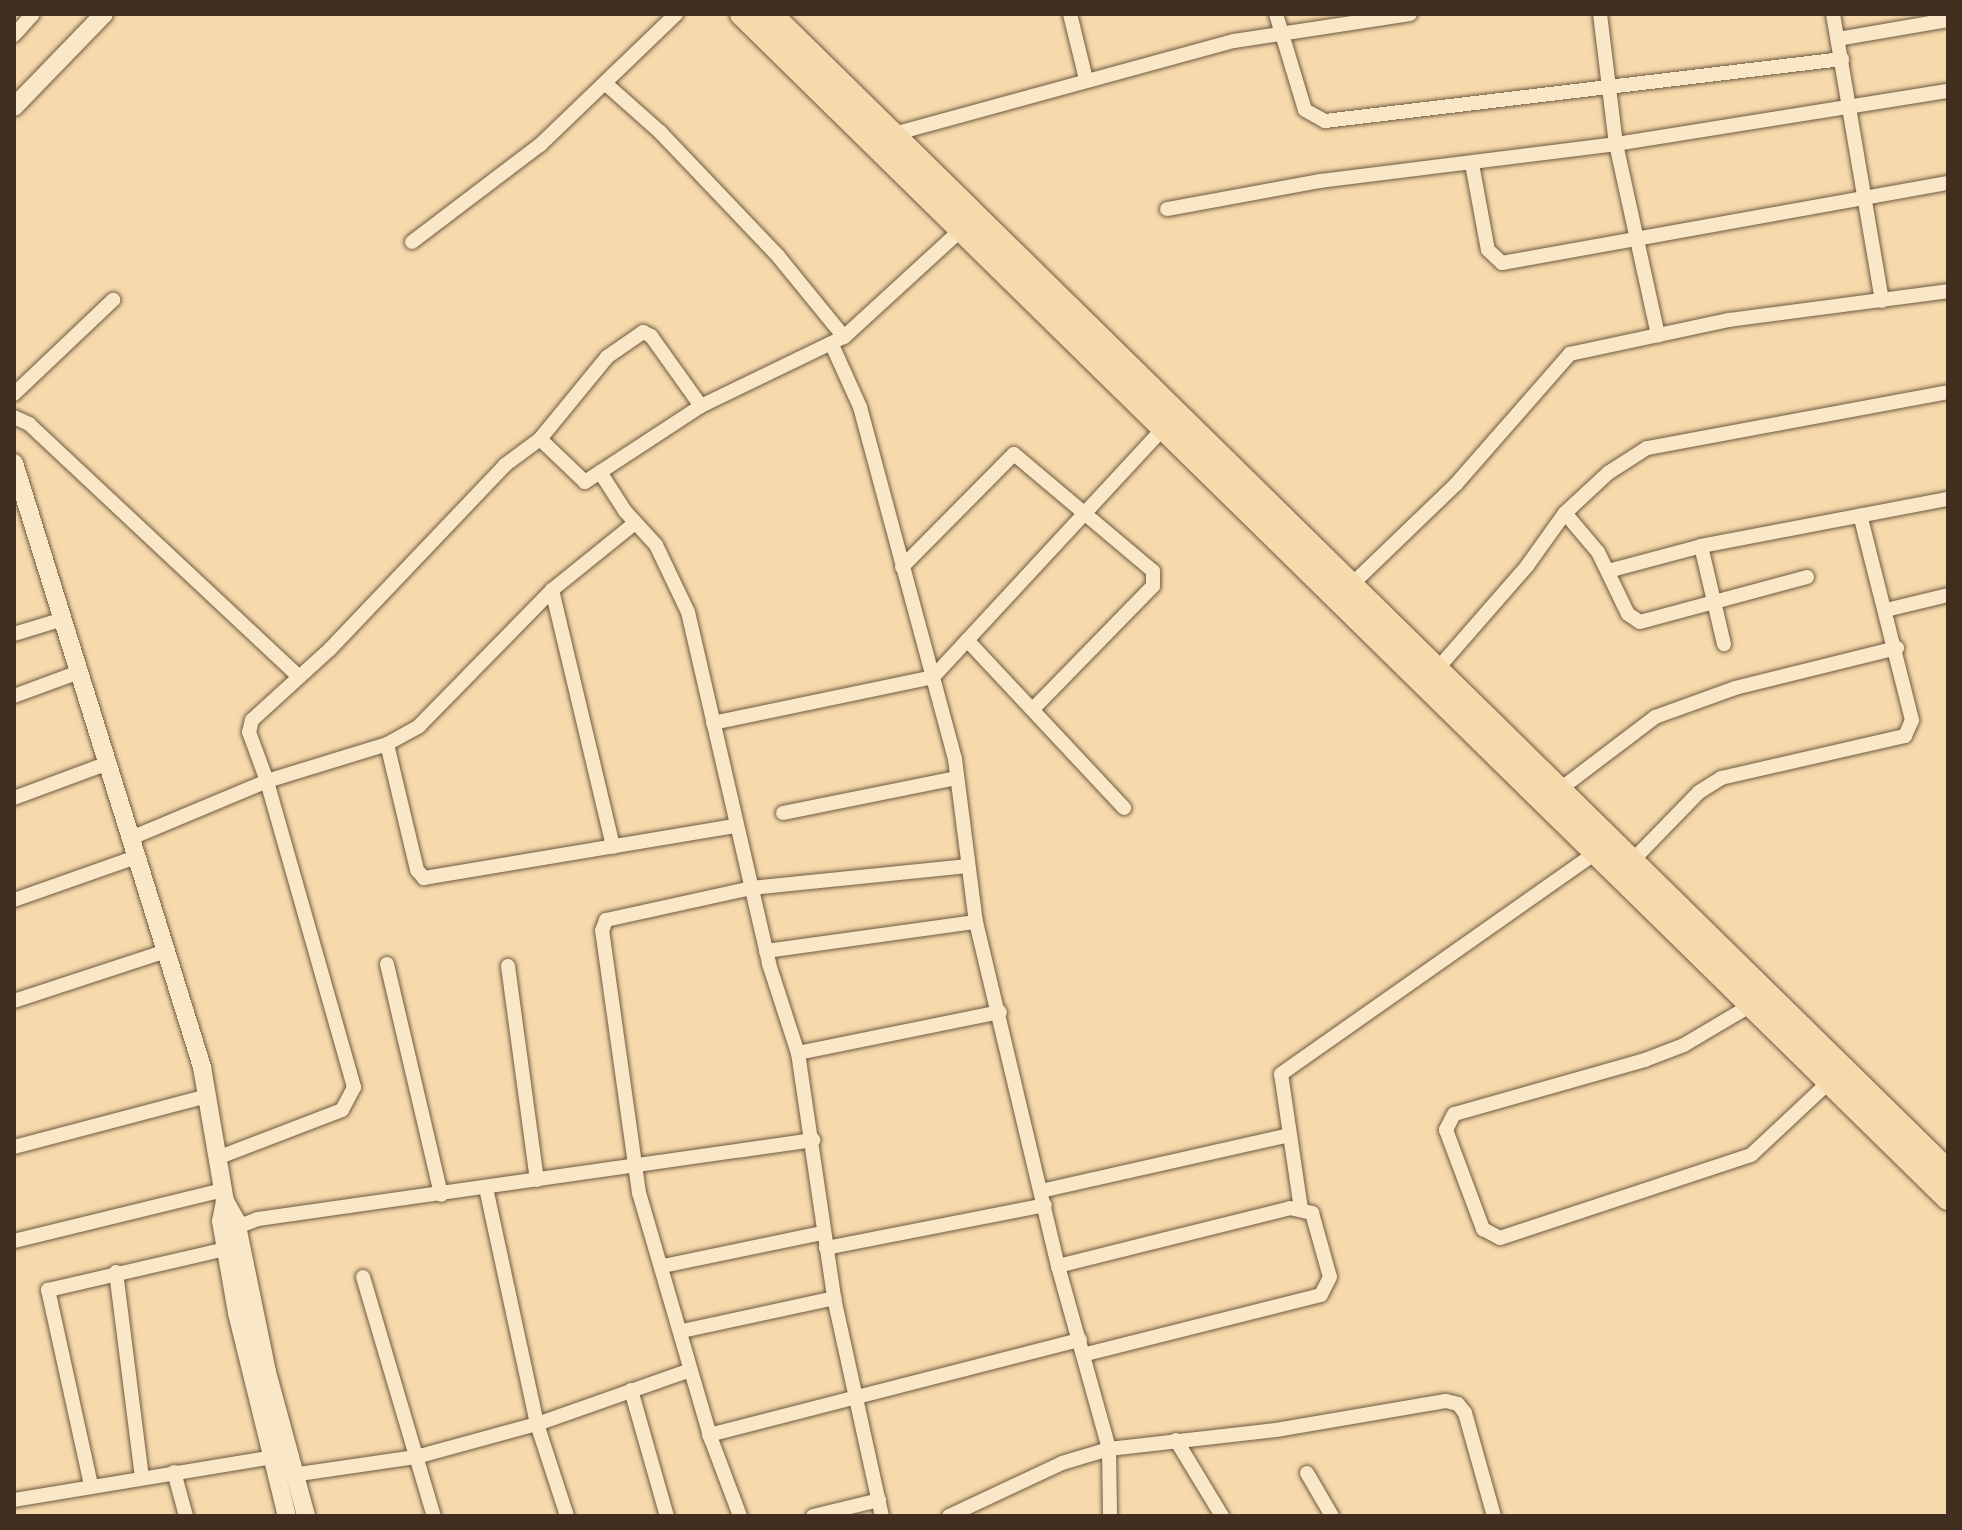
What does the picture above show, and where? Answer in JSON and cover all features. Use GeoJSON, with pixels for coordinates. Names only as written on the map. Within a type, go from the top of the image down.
{"type":"FeatureCollection","features":[{"type":"Feature","properties":{"kind":"highway"},"geometry":{"type":"LineString","coordinates":[[742,14],[886,139]]}},
{"type":"Feature","properties":{"kind":"highway"},"geometry":{"type":"LineString","coordinates":[[770,14],[886,139],[1430,678],[1596,853],[1948,1198]]}},
{"type":"Feature","properties":{"kind":"highway"},"geometry":{"type":"LineString","coordinates":[[1430,678],[1559,790],[1948,1172]]}},
{"type":"Feature","properties":{"kind":"street"},"geometry":{"type":"LineString","coordinates":[[14,35],[33,14]]}},
{"type":"Feature","properties":{"kind":"street"},"geometry":{"type":"LineString","coordinates":[[14,107],[104,14]]}},
{"type":"Feature","properties":{"kind":"street"},"geometry":{"type":"LineString","coordinates":[[412,242],[540,145],[607,85],[676,14]]}},
{"type":"Feature","properties":{"kind":"street"},"geometry":{"type":"LineString","coordinates":[[1070,14],[1086,79]]}},
{"type":"Feature","properties":{"kind":"street"},"geometry":{"type":"LineString","coordinates":[[1276,14],[1305,110],[1325,121],[1842,59]]}},
{"type":"Feature","properties":{"kind":"street"},"geometry":{"type":"LineString","coordinates":[[886,139],[1086,79],[1280,33],[1410,14]]}},
{"type":"Feature","properties":{"kind":"street"},"geometry":{"type":"LineString","coordinates":[[1600,14],[1616,144],[1658,335]]}},
{"type":"Feature","properties":{"kind":"street"},"geometry":{"type":"LineString","coordinates":[[1833,14],[1852,106],[1882,301]]}},
{"type":"Feature","properties":{"kind":"street"},"geometry":{"type":"LineString","coordinates":[[1838,39],[1948,20]]}},
{"type":"Feature","properties":{"kind":"street"},"geometry":{"type":"LineString","coordinates":[[607,85],[660,132],[778,256],[838,341],[860,407],[957,778],[976,922],[1000,1012],[1058,1266],[1109,1449],[1110,1516]]}},
{"type":"Feature","properties":{"kind":"street"},"geometry":{"type":"LineString","coordinates":[[1167,209],[1320,181],[1616,144],[1948,91]]}},
{"type":"Feature","properties":{"kind":"street"},"geometry":{"type":"LineString","coordinates":[[1472,164],[1488,250],[1502,263],[1948,183]]}},
{"type":"Feature","properties":{"kind":"street"},"geometry":{"type":"LineString","coordinates":[[540,439],[585,482],[701,406],[761,372],[838,341],[969,222]]}},
{"type":"Feature","properties":{"kind":"street"},"geometry":{"type":"LineString","coordinates":[[1344,592],[1456,484],[1570,354],[1729,320],[1948,291]]}},
{"type":"Feature","properties":{"kind":"street"},"geometry":{"type":"LineString","coordinates":[[14,394],[113,300]]}},
{"type":"Feature","properties":{"kind":"street"},"geometry":{"type":"LineString","coordinates":[[217,1158],[342,1110],[354,1087],[249,726],[505,465],[540,439],[607,357],[643,332],[651,336],[701,406]]}},
{"type":"Feature","properties":{"kind":"street"},"geometry":{"type":"LineString","coordinates":[[1430,678],[1527,566],[1565,513],[1608,473],[1647,448],[1948,392]]}},
{"type":"Feature","properties":{"kind":"street"},"geometry":{"type":"LineString","coordinates":[[14,417],[29,424],[299,677]]}},
{"type":"Feature","properties":{"kind":"street"},"geometry":{"type":"LineString","coordinates":[[713,723],[933,677],[1170,421]]}},
{"type":"Feature","properties":{"kind":"street"},"geometry":{"type":"LineString","coordinates":[[902,567],[1014,454],[1085,512],[1156,577],[1033,709]]}},
{"type":"Feature","properties":{"kind":"street"},"geometry":{"type":"LineString","coordinates":[[14,463],[166,951],[207,1096],[224,1196],[237,1227],[287,1516]]}},
{"type":"Feature","properties":{"kind":"street"},"geometry":{"type":"LineString","coordinates":[[600,472],[635,523],[656,545],[683,598],[734,826],[766,951],[798,1053],[834,1298],[882,1516]]}},
{"type":"Feature","properties":{"kind":"street"},"geometry":{"type":"LineString","coordinates":[[1608,571],[1701,546],[1948,499]]}},
{"type":"Feature","properties":{"kind":"street"},"geometry":{"type":"LineString","coordinates":[[1565,513],[1608,571],[1628,614],[1640,622],[1807,577]]}},
{"type":"Feature","properties":{"kind":"street"},"geometry":{"type":"LineString","coordinates":[[1632,861],[1699,792],[1721,778],[1905,736],[1912,720],[1897,648],[1860,515]]}},
{"type":"Feature","properties":{"kind":"street"},"geometry":{"type":"LineString","coordinates":[[131,838],[267,781],[387,744],[448,701],[552,590],[635,523]]}},
{"type":"Feature","properties":{"kind":"street"},"geometry":{"type":"LineString","coordinates":[[1701,546],[1724,644]]}},
{"type":"Feature","properties":{"kind":"street"},"geometry":{"type":"LineString","coordinates":[[552,590],[613,847]]}},
{"type":"Feature","properties":{"kind":"street"},"geometry":{"type":"LineString","coordinates":[[1886,610],[1948,595]]}},
{"type":"Feature","properties":{"kind":"street"},"geometry":{"type":"LineString","coordinates":[[14,634],[63,619]]}},
{"type":"Feature","properties":{"kind":"street"},"geometry":{"type":"LineString","coordinates":[[967,640],[1124,808]]}},
{"type":"Feature","properties":{"kind":"street"},"geometry":{"type":"LineString","coordinates":[[1559,790],[1655,717],[1735,688],[1897,648]]}},
{"type":"Feature","properties":{"kind":"street"},"geometry":{"type":"LineString","coordinates":[[14,696],[79,672]]}},
{"type":"Feature","properties":{"kind":"street"},"geometry":{"type":"LineString","coordinates":[[387,744],[417,870],[424,878],[734,826]]}},
{"type":"Feature","properties":{"kind":"street"},"geometry":{"type":"LineString","coordinates":[[14,798],[108,763]]}},
{"type":"Feature","properties":{"kind":"street"},"geometry":{"type":"LineString","coordinates":[[783,813],[957,778]]}},
{"type":"Feature","properties":{"kind":"street"},"geometry":{"type":"LineString","coordinates":[[1301,1209],[1281,1074],[1596,853]]}},
{"type":"Feature","properties":{"kind":"street"},"geometry":{"type":"LineString","coordinates":[[14,900],[136,857]]}},
{"type":"Feature","properties":{"kind":"street"},"geometry":{"type":"LineString","coordinates":[[740,1516],[709,1435],[682,1331],[633,1168],[602,931],[606,920],[751,888],[968,866]]}},
{"type":"Feature","properties":{"kind":"street"},"geometry":{"type":"LineString","coordinates":[[766,951],[976,922]]}},
{"type":"Feature","properties":{"kind":"street"},"geometry":{"type":"LineString","coordinates":[[14,1001],[166,951]]}},
{"type":"Feature","properties":{"kind":"street"},"geometry":{"type":"LineString","coordinates":[[387,964],[441,1195]]}},
{"type":"Feature","properties":{"kind":"street"},"geometry":{"type":"LineString","coordinates":[[508,966],[537,1180]]}},
{"type":"Feature","properties":{"kind":"street"},"geometry":{"type":"LineString","coordinates":[[1753,1004],[1684,1045],[1645,1060],[1454,1114],[1446,1130],[1483,1229],[1500,1238],[1751,1155],[1830,1081]]}},
{"type":"Feature","properties":{"kind":"street"},"geometry":{"type":"LineString","coordinates":[[798,1053],[1000,1012]]}},
{"type":"Feature","properties":{"kind":"street"},"geometry":{"type":"LineString","coordinates":[[14,1147],[207,1096]]}},
{"type":"Feature","properties":{"kind":"street"},"geometry":{"type":"LineString","coordinates":[[663,1266],[825,1241],[1043,1198],[1289,1135]]}},
{"type":"Feature","properties":{"kind":"street"},"geometry":{"type":"LineString","coordinates":[[237,1227],[258,1219],[813,1140]]}},
{"type":"Feature","properties":{"kind":"street"},"geometry":{"type":"LineString","coordinates":[[486,1188],[537,1424],[567,1516]]}},
{"type":"Feature","properties":{"kind":"street"},"geometry":{"type":"LineString","coordinates":[[14,1241],[224,1196]]}},
{"type":"Feature","properties":{"kind":"street"},"geometry":{"type":"LineString","coordinates":[[224,1196],[221,1221],[225,1249],[279,1456],[292,1475],[306,1516]]}},
{"type":"Feature","properties":{"kind":"street"},"geometry":{"type":"LineString","coordinates":[[709,1435],[855,1397],[1321,1295],[1330,1277],[1312,1213],[1301,1209],[1058,1266]]}},
{"type":"Feature","properties":{"kind":"street"},"geometry":{"type":"LineString","coordinates":[[91,1485],[46,1295],[51,1288],[225,1249]]}},
{"type":"Feature","properties":{"kind":"street"},"geometry":{"type":"LineString","coordinates":[[116,1272],[142,1477]]}},
{"type":"Feature","properties":{"kind":"street"},"geometry":{"type":"LineString","coordinates":[[363,1277],[434,1516]]}},
{"type":"Feature","properties":{"kind":"street"},"geometry":{"type":"LineString","coordinates":[[682,1331],[834,1298]]}},
{"type":"Feature","properties":{"kind":"street"},"geometry":{"type":"LineString","coordinates":[[292,1475],[416,1457],[537,1424],[690,1370]]}},
{"type":"Feature","properties":{"kind":"street"},"geometry":{"type":"LineString","coordinates":[[631,1390],[667,1516]]}},
{"type":"Feature","properties":{"kind":"street"},"geometry":{"type":"LineString","coordinates":[[949,1516],[1062,1463],[1109,1449],[1458,1404],[1494,1516]]}},
{"type":"Feature","properties":{"kind":"street"},"geometry":{"type":"LineString","coordinates":[[1176,1440],[1222,1516]]}},
{"type":"Feature","properties":{"kind":"street"},"geometry":{"type":"LineString","coordinates":[[14,1499],[279,1456]]}},
{"type":"Feature","properties":{"kind":"street"},"geometry":{"type":"LineString","coordinates":[[174,1472],[186,1516]]}},
{"type":"Feature","properties":{"kind":"street"},"geometry":{"type":"LineString","coordinates":[[1307,1473],[1332,1516]]}},
{"type":"Feature","properties":{"kind":"street"},"geometry":{"type":"LineString","coordinates":[[813,1516],[879,1500]]}}]}
